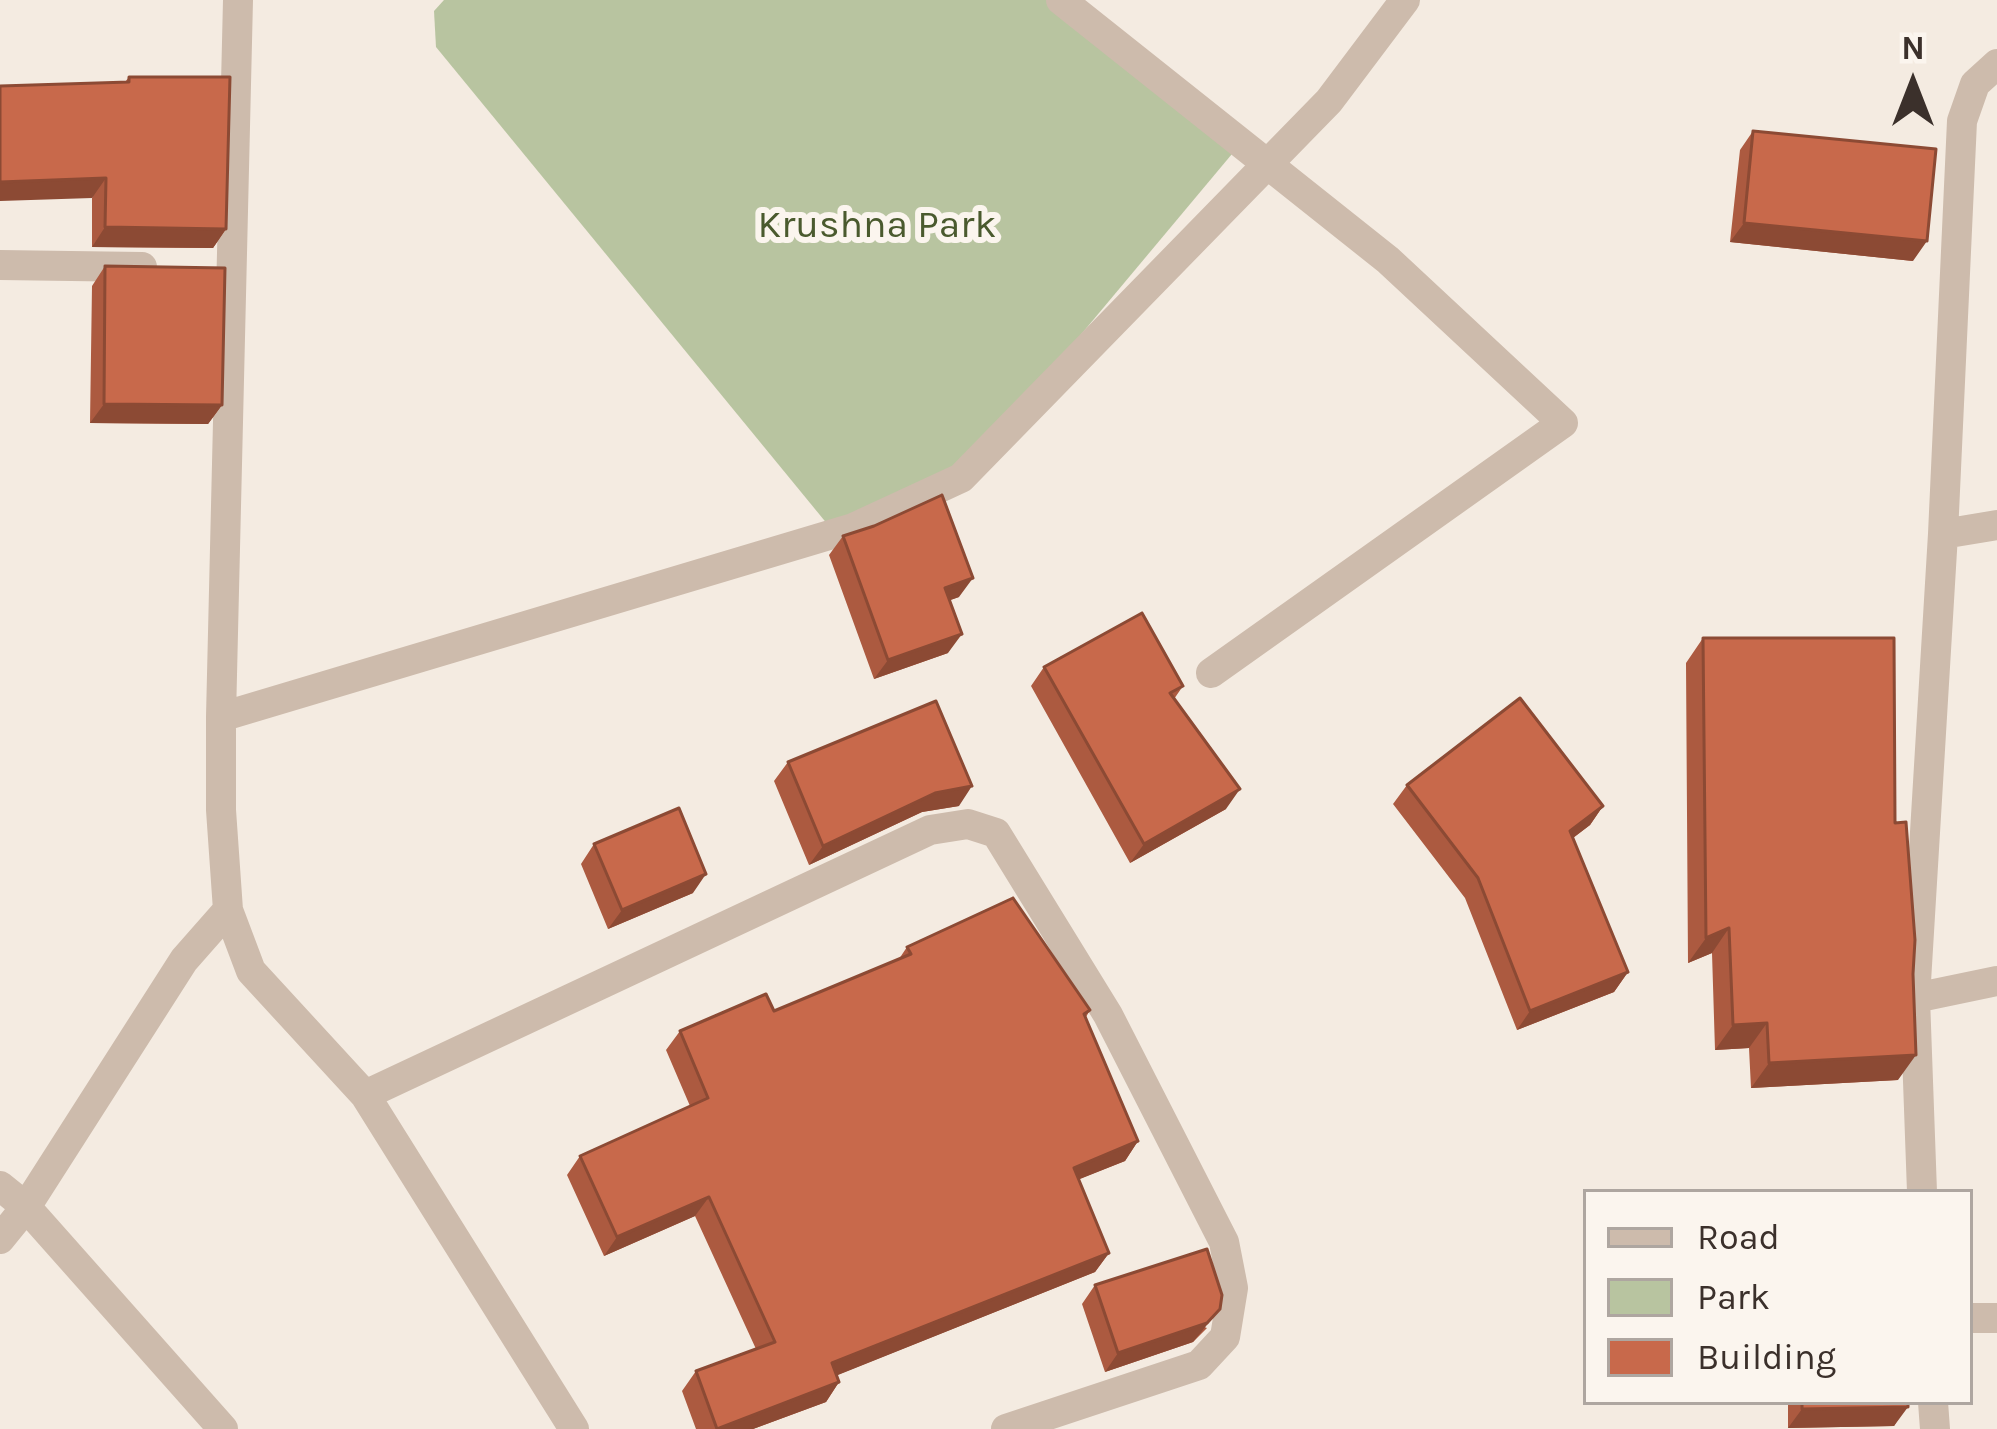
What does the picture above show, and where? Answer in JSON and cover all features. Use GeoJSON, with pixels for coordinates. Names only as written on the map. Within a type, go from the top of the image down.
{"type":"FeatureCollection","features":[{"type":"Feature","properties":{"kind":"street"},"geometry":{"type":"LineString","coordinates":[[238,0],[220,268],[221,810],[228,910],[251,971],[365,1095],[574,1429]]}},
{"type":"Feature","properties":{"kind":"street"},"geometry":{"type":"LineString","coordinates":[[1061,0],[1388,260],[1563,423],[1211,673]]}},
{"type":"Feature","properties":{"kind":"street"},"geometry":{"type":"LineString","coordinates":[[221,717],[853,528],[961,478],[1329,100],[1405,0]]}},
{"type":"Feature","properties":{"kind":"street"},"geometry":{"type":"LineString","coordinates":[[1922,1189],[1915,998],[1962,122],[1976,84],[1997,64]]}},
{"type":"Feature","properties":{"kind":"street"},"geometry":{"type":"LineString","coordinates":[[0,265],[162,267]]}},
{"type":"Feature","properties":{"kind":"street"},"geometry":{"type":"LineString","coordinates":[[1942,534],[1997,525]]}},
{"type":"Feature","properties":{"kind":"street"},"geometry":{"type":"LineString","coordinates":[[365,1095],[930,830],[968,824],[996,833],[1108,1015],[1224,1242],[1233,1288],[1225,1337],[1199,1365],[1006,1429]]}},
{"type":"Feature","properties":{"kind":"street"},"geometry":{"type":"LineString","coordinates":[[0,1240],[26,1207],[184,960],[228,910]]}},
{"type":"Feature","properties":{"kind":"street"},"geometry":{"type":"LineString","coordinates":[[1915,998],[1997,981]]}},
{"type":"Feature","properties":{"kind":"street"},"geometry":{"type":"LineString","coordinates":[[0,1186],[26,1207],[223,1429]]}},
{"type":"Feature","properties":{"kind":"green space","name":"Krushna Park"},"geometry":{"type":"Polygon","coordinates":[[[444,0],[1049,0],[1242,142],[961,478],[833,531],[436,47],[434,11],[444,0]]]}},
{"type":"Feature","properties":{"kind":"building"},"geometry":{"type":"Polygon","coordinates":[[[129,77],[230,77],[226,229],[105,227],[106,178],[0,182],[0,86],[129,82],[129,77]]]}},
{"type":"Feature","properties":{"kind":"building"},"geometry":{"type":"Polygon","coordinates":[[[1753,131],[1936,149],[1927,241],[1744,223],[1753,131]]]}},
{"type":"Feature","properties":{"kind":"building"},"geometry":{"type":"Polygon","coordinates":[[[105,266],[225,268],[222,405],[104,404],[105,266]]]}},
{"type":"Feature","properties":{"kind":"building"},"geometry":{"type":"Polygon","coordinates":[[[942,495],[973,578],[945,588],[962,634],[888,660],[843,536],[942,495]]]}},
{"type":"Feature","properties":{"kind":"building"},"geometry":{"type":"Polygon","coordinates":[[[1142,613],[1183,686],[1170,693],[1240,789],[1144,844],[1044,667],[1142,613]]]}},
{"type":"Feature","properties":{"kind":"building"},"geometry":{"type":"Polygon","coordinates":[[[1703,638],[1894,638],[1895,823],[1906,822],[1915,940],[1916,1055],[1769,1063],[1767,1023],[1733,1025],[1729,928],[1706,938],[1703,638]]]}},
{"type":"Feature","properties":{"kind":"building"},"geometry":{"type":"Polygon","coordinates":[[[1520,698],[1603,806],[1570,831],[1628,972],[1530,1011],[1478,878],[1407,785],[1520,698]]]}},
{"type":"Feature","properties":{"kind":"building"},"geometry":{"type":"Polygon","coordinates":[[[936,701],[972,786],[935,793],[823,846],[788,762],[936,701]]]}},
{"type":"Feature","properties":{"kind":"building"},"geometry":{"type":"Polygon","coordinates":[[[679,808],[706,874],[622,910],[594,844],[679,808]]]}},
{"type":"Feature","properties":{"kind":"building"},"geometry":{"type":"Polygon","coordinates":[[[1013,898],[1090,1010],[1084,1014],[1138,1141],[1074,1168],[1109,1253],[832,1363],[839,1382],[717,1429],[696,1371],[775,1342],[709,1197],[617,1237],[580,1156],[708,1098],[680,1031],[766,994],[774,1011],[911,954],[907,947],[1013,898]]]}},
{"type":"Feature","properties":{"kind":"building"},"geometry":{"type":"Polygon","coordinates":[[[1207,1249],[1222,1295],[1220,1309],[1207,1323],[1118,1353],[1095,1285],[1207,1249]]]}},
{"type":"Feature","properties":{"kind":"building"},"geometry":{"type":"Polygon","coordinates":[[[1802,1405],[1908,1405],[1908,1407],[1802,1409],[1802,1405]]]}}]}
